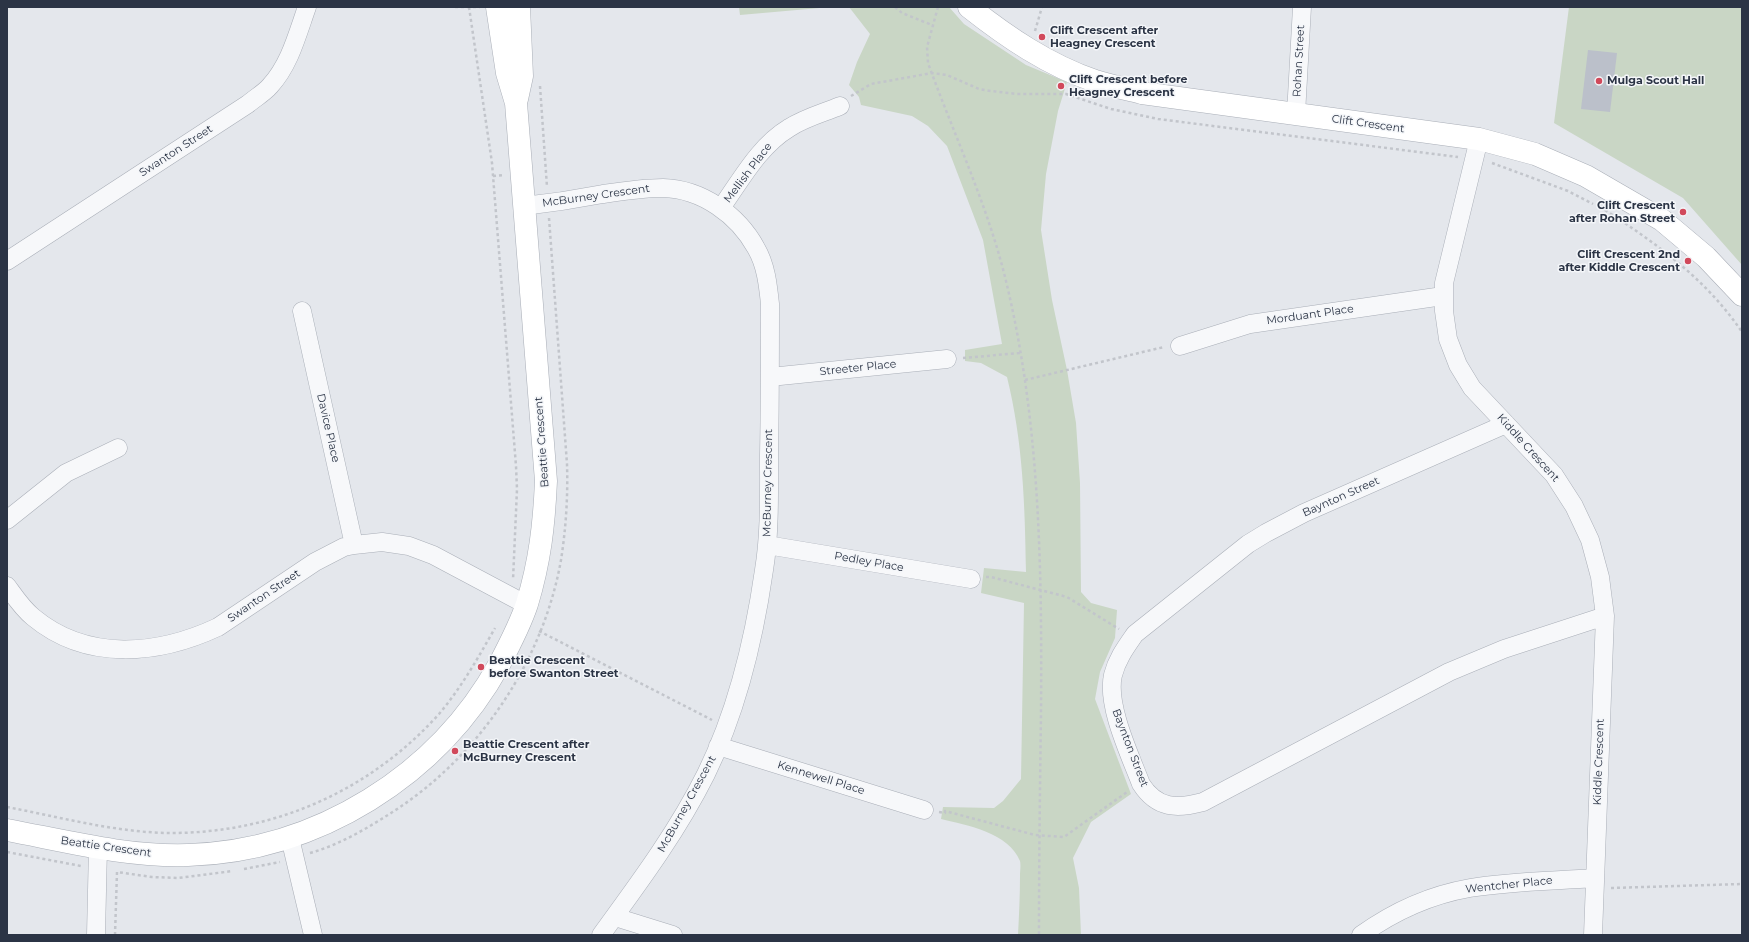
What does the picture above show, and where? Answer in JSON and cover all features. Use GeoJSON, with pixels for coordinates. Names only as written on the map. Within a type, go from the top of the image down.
{"type":"FeatureCollection","features":[{"type":"Feature","properties":{"kind":"street","name":"Swanton Street"},"geometry":{"type":"LineString","coordinates":[[7,261],[248,104],[269,87],[278,77],[291,55],[307,7]]}},
{"type":"Feature","properties":{"kind":"street","name":"Beattie Crescent"},"geometry":{"type":"LineString","coordinates":[[7,830],[136,853],[188,855],[240,850],[290,838],[330,822],[368,802],[404,778],[436,749],[465,717],[490,682],[510,644],[523,613],[542,543],[546,481],[516,103],[507,74],[498,7]]}},
{"type":"Feature","properties":{"kind":"street","name":"Beattie Crescent"},"geometry":{"type":"LineString","coordinates":[[516,103],[522,76],[519,7]]}},
{"type":"Feature","properties":{"kind":"street","name":"Clift Crescent"},"geometry":{"type":"LineString","coordinates":[[969,7],[1006,36],[1049,61],[1095,80],[1142,93],[1479,139],[1535,154],[1586,176],[1673,228],[1706,256],[1742,295]]}},
{"type":"Feature","properties":{"kind":"street","name":"Rohan Street"},"geometry":{"type":"LineString","coordinates":[[1296,114],[1302,7]]}},
{"type":"Feature","properties":{"kind":"street","name":"Mellish Place"},"geometry":{"type":"LineString","coordinates":[[721,208],[755,160],[770,142],[788,128],[808,118],[840,106]]}},
{"type":"Feature","properties":{"kind":"street","name":"Kiddle Crescent"},"geometry":{"type":"LineString","coordinates":[[1479,139],[1444,283],[1444,311],[1448,339],[1458,365],[1472,388],[1554,475],[1574,506],[1590,540],[1600,577],[1605,616],[1593,935]]}},
{"type":"Feature","properties":{"kind":"street","name":"McBurney Crescent"},"geometry":{"type":"LineString","coordinates":[[524,206],[637,189],[664,188],[700,196],[721,208],[742,226],[757,249],[767,275],[770,304],[767,545],[750,646],[736,696],[706,774],[677,827],[660,854],[601,935]]}},
{"type":"Feature","properties":{"kind":"street","name":"Morduant Place"},"geometry":{"type":"LineString","coordinates":[[1180,346],[1250,324],[1443,296]]}},
{"type":"Feature","properties":{"kind":"street","name":"Davice Place"},"geometry":{"type":"LineString","coordinates":[[302,311],[354,545]]}},
{"type":"Feature","properties":{"kind":"street","name":"Streeter Place"},"geometry":{"type":"LineString","coordinates":[[770,378],[947,359]]}},
{"type":"Feature","properties":{"kind":"street","name":"Baynton Street"},"geometry":{"type":"LineString","coordinates":[[1506,424],[1304,513],[1266,533],[1248,544],[1135,634],[1121,653],[1112,685],[1113,706],[1141,784],[1145,791],[1158,802],[1175,807],[1184,807],[1203,802],[1450,672],[1504,649],[1605,616]]}},
{"type":"Feature","properties":{"kind":"street"},"geometry":{"type":"LineString","coordinates":[[7,520],[66,473],[118,448]]}},
{"type":"Feature","properties":{"kind":"street","name":"Swanton Street"},"geometry":{"type":"LineString","coordinates":[[7,586],[22,607],[33,617],[58,634],[72,640],[87,645],[119,650],[152,648],[175,643],[218,627],[314,562],[344,547],[382,542],[409,546],[433,555],[523,613]]}},
{"type":"Feature","properties":{"kind":"street","name":"Pedley Place"},"geometry":{"type":"LineString","coordinates":[[767,545],[971,579]]}},
{"type":"Feature","properties":{"kind":"street","name":"Kennewell Place"},"geometry":{"type":"LineString","coordinates":[[718,746],[924,810]]}},
{"type":"Feature","properties":{"kind":"street"},"geometry":{"type":"LineString","coordinates":[[290,838],[312,935]]}},
{"type":"Feature","properties":{"kind":"street"},"geometry":{"type":"LineString","coordinates":[[96,935],[98,847]]}},
{"type":"Feature","properties":{"kind":"street","name":"Wentcher Place"},"geometry":{"type":"LineString","coordinates":[[1360,935],[1401,911],[1451,892],[1507,883],[1595,883]]}},
{"type":"Feature","properties":{"kind":"street"},"geometry":{"type":"LineString","coordinates":[[614,917],[673,935]]}},
{"type":"Feature","properties":{"kind":"path"},"geometry":{"type":"LineString","coordinates":[[455,7],[480,7]]}},
{"type":"Feature","properties":{"kind":"path"},"geometry":{"type":"LineString","coordinates":[[895,7],[902,13],[932,25]]}},
{"type":"Feature","properties":{"kind":"path"},"geometry":{"type":"LineString","coordinates":[[938,7],[932,25],[926,53],[932,73],[965,158],[999,253],[1007,283],[1025,380],[1035,462],[1041,591],[1039,935]]}},
{"type":"Feature","properties":{"kind":"path"},"geometry":{"type":"LineString","coordinates":[[1034,32],[1042,7]]}},
{"type":"Feature","properties":{"kind":"path"},"geometry":{"type":"LineString","coordinates":[[840,106],[856,93],[871,84],[932,73],[947,75],[978,89],[1017,94],[1066,94],[1111,109],[1158,119],[1457,157]]}},
{"type":"Feature","properties":{"kind":"path"},"geometry":{"type":"LineString","coordinates":[[540,85],[546,171]]}},
{"type":"Feature","properties":{"kind":"path"},"geometry":{"type":"LineString","coordinates":[[1486,168],[1491,163],[1568,191],[1595,204]]}},
{"type":"Feature","properties":{"kind":"path"},"geometry":{"type":"LineString","coordinates":[[1601,208],[1679,262],[1717,301],[1742,332]]}},
{"type":"Feature","properties":{"kind":"path"},"geometry":{"type":"LineString","coordinates":[[549,217],[552,212]]}},
{"type":"Feature","properties":{"kind":"path"},"geometry":{"type":"LineString","coordinates":[[1025,380],[1160,348],[1180,346]]}},
{"type":"Feature","properties":{"kind":"path"},"geometry":{"type":"LineString","coordinates":[[947,359],[1020,353]]}},
{"type":"Feature","properties":{"kind":"path"},"geometry":{"type":"LineString","coordinates":[[971,579],[991,577],[1067,597],[1126,633],[1135,634]]}},
{"type":"Feature","properties":{"kind":"path"},"geometry":{"type":"LineString","coordinates":[[523,613],[725,726]]}},
{"type":"Feature","properties":{"kind":"path"},"geometry":{"type":"LineString","coordinates":[[924,810],[945,813],[945,811],[1040,836],[1064,837],[1141,784]]}},
{"type":"Feature","properties":{"kind":"path"},"geometry":{"type":"LineString","coordinates":[[7,852],[79,866]]}},
{"type":"Feature","properties":{"kind":"path"},"geometry":{"type":"LineString","coordinates":[[115,935],[117,872],[152,877],[178,878],[273,864],[283,861]]}},
{"type":"Feature","properties":{"kind":"path"},"geometry":{"type":"LineString","coordinates":[[1595,883],[1742,884]]}},
{"type":"Feature","properties":{"kind":"green space"},"geometry":{"type":"Polygon","coordinates":[[[739,7],[831,7],[740,15],[739,7]]]}},
{"type":"Feature","properties":{"kind":"green space"},"geometry":{"type":"Polygon","coordinates":[[[849,7],[949,7],[964,24],[1026,65],[1067,82],[1058,111],[1046,174],[1041,230],[1052,300],[1067,370],[1076,423],[1080,483],[1081,592],[1091,603],[1117,610],[1115,638],[1100,672],[1095,699],[1131,794],[1091,822],[1073,858],[1079,888],[1081,935],[1018,935],[1020,861],[1015,851],[1007,843],[986,832],[963,824],[941,819],[943,807],[994,808],[1003,801],[1021,779],[1024,603],[981,593],[984,568],[1026,572],[1024,498],[1020,450],[1017,425],[1007,377],[981,363],[965,361],[965,350],[1002,344],[983,240],[947,146],[928,126],[912,116],[861,105],[859,97],[849,85],[857,62],[870,34],[849,7]]]}},
{"type":"Feature","properties":{"kind":"green space"},"geometry":{"type":"Polygon","coordinates":[[[1569,7],[1742,7],[1742,265],[1683,198],[1554,123],[1569,7]]]}},
{"type":"Feature","properties":{"kind":"building","name":"Mulga Scout Hall"},"geometry":{"type":"Polygon","coordinates":[[[1588,50],[1617,53],[1610,112],[1581,109],[1588,50]]]}},
{"type":"Feature","properties":{"kind":"place","name":"Clift Crescent after Heagney Crescent"},"geometry":{"type":"Point","coordinates":[1042,37]}},
{"type":"Feature","properties":{"kind":"place","name":"Mulga Scout Hall"},"geometry":{"type":"Point","coordinates":[1599,81]}},
{"type":"Feature","properties":{"kind":"place","name":"Clift Crescent before Heagney Crescent"},"geometry":{"type":"Point","coordinates":[1061,86]}},
{"type":"Feature","properties":{"kind":"place","name":"Clift Crescent after Rohan Street"},"geometry":{"type":"Point","coordinates":[1683,212]}},
{"type":"Feature","properties":{"kind":"place","name":"Clift Crescent 2nd after Kiddle Crescent"},"geometry":{"type":"Point","coordinates":[1688,261]}},
{"type":"Feature","properties":{"kind":"place","name":"Beattie Crescent before Swanton Street"},"geometry":{"type":"Point","coordinates":[481,667]}},
{"type":"Feature","properties":{"kind":"place","name":"Beattie Crescent after McBurney Crescent"},"geometry":{"type":"Point","coordinates":[455,751]}}]}
